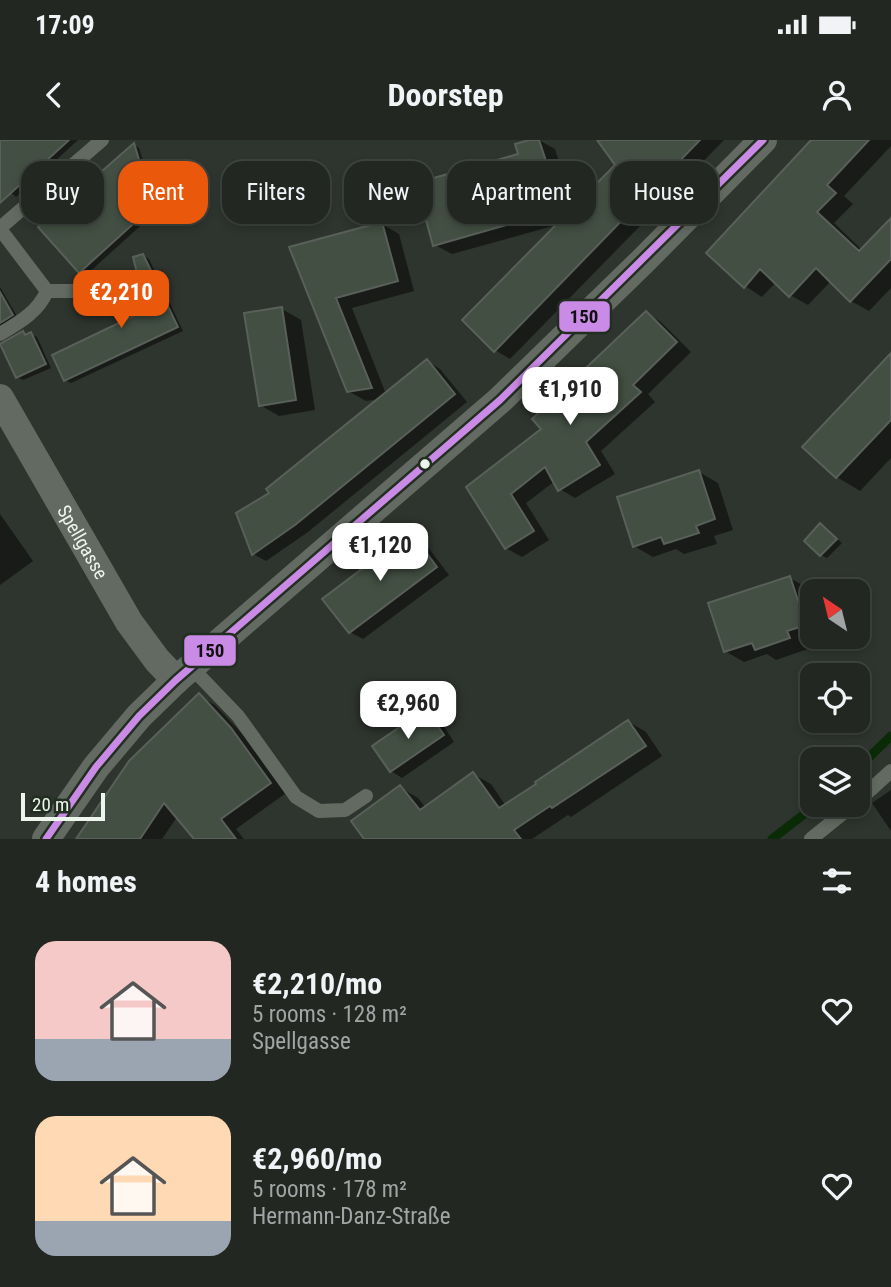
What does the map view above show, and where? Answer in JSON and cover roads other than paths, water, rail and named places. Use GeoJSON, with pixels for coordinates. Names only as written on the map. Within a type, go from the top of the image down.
{"type":"FeatureCollection","features":[{"type":"Feature","properties":{"kind":"street"},"geometry":{"type":"LineString","coordinates":[[46,839],[96,767],[139,716],[184,673],[500,400],[763,140]]}},
{"type":"Feature","properties":{"kind":"street","name":"Spellgasse"},"geometry":{"type":"LineString","coordinates":[[0,398],[129,622],[157,660],[184,673]]}},
{"type":"Feature","properties":{"kind":"lane"},"geometry":{"type":"LineString","coordinates":[[47,290],[0,228],[102,140]]}},
{"type":"Feature","properties":{"kind":"lane"},"geometry":{"type":"LineString","coordinates":[[47,290],[118,291]]}},
{"type":"Feature","properties":{"kind":"lane"},"geometry":{"type":"LineString","coordinates":[[0,334],[26,318],[41,304],[47,290]]}},
{"type":"Feature","properties":{"kind":"lane"},"geometry":{"type":"LineString","coordinates":[[184,673],[238,716],[296,797],[319,811],[345,810],[366,796]]}},
{"type":"Feature","properties":{"kind":"lane"},"geometry":{"type":"LineString","coordinates":[[870,790],[891,771]]}},
{"type":"Feature","properties":{"kind":"lane"},"geometry":{"type":"LineString","coordinates":[[811,839],[838,817]]}},
{"type":"Feature","properties":{"kind":"waterway"},"geometry":{"type":"LineString","coordinates":[[870,756],[891,736]]}},
{"type":"Feature","properties":{"kind":"waterway"},"geometry":{"type":"LineString","coordinates":[[772,839],[800,817]]}}]}
